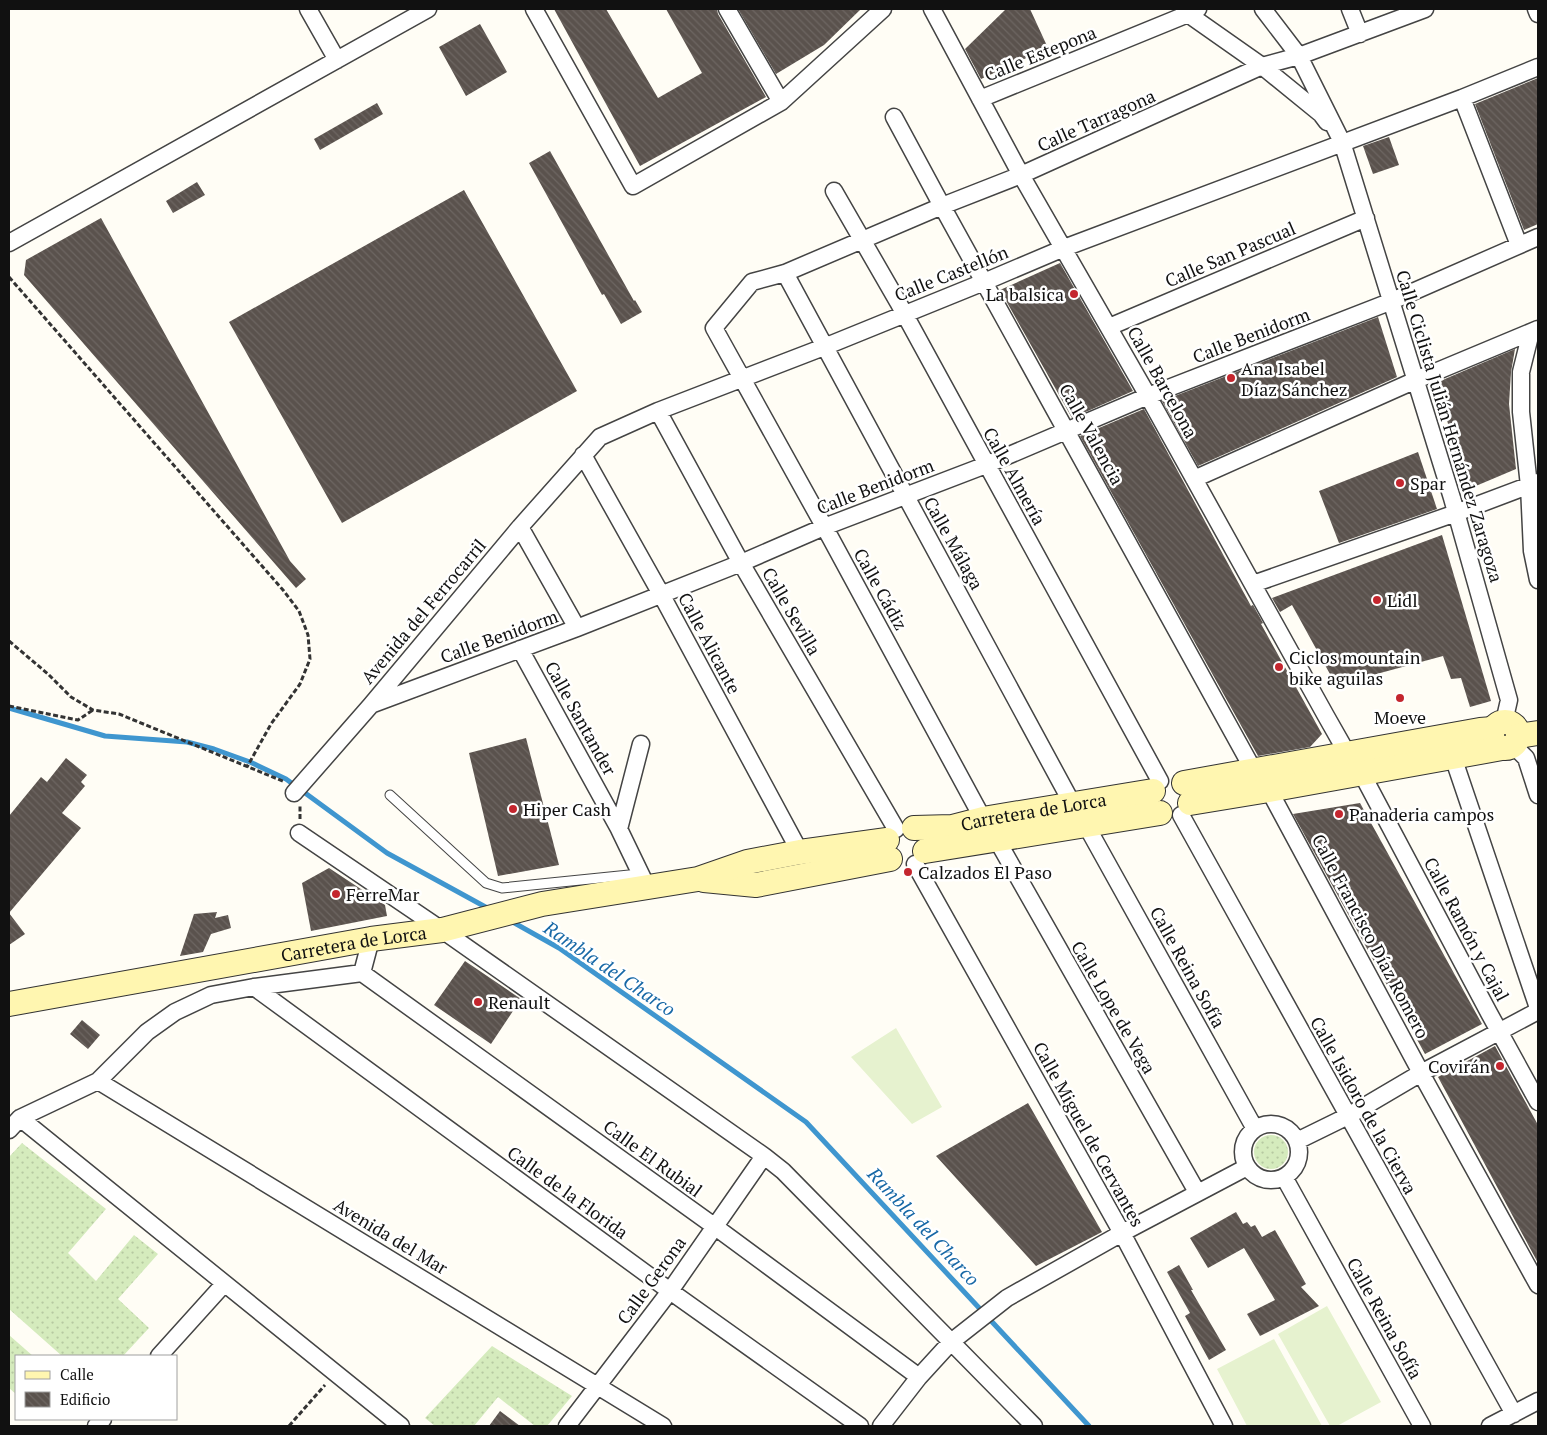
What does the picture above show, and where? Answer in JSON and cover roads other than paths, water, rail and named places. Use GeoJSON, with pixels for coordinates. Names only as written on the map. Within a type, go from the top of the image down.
{"type":"FeatureCollection","features":[{"type":"Feature","properties":{"kind":"main road","name":"Carretera de Lorca"},"geometry":{"type":"LineString","coordinates":[[1179,803],[1254,771],[1480,730],[1512,735]]}},
{"type":"Feature","properties":{"kind":"main road","name":"Carretera de Lorca"},"geometry":{"type":"LineString","coordinates":[[897,839],[900,866],[909,866],[920,858],[996,840],[1086,825],[1179,803],[1269,790],[1454,757],[1512,735]]}},
{"type":"Feature","properties":{"kind":"main road","name":"Carretera de Lorca"},"geometry":{"type":"LineString","coordinates":[[698,879],[747,862],[800,852],[897,839],[983,819],[1073,805],[1157,786],[1171,778],[1179,803]]}},
{"type":"Feature","properties":{"kind":"main road"},"geometry":{"type":"LineString","coordinates":[[1157,786],[1152,802],[1154,807],[1179,803]]}},
{"type":"Feature","properties":{"kind":"main road"},"geometry":{"type":"LineString","coordinates":[[897,839],[923,836],[926,845],[920,858]]}},
{"type":"Feature","properties":{"kind":"main road","name":"Carretera de Lorca"},"geometry":{"type":"LineString","coordinates":[[9,1004],[371,939],[448,928],[643,880],[698,879],[756,885],[897,839]]}},
{"type":"Feature","properties":{"kind":"street"},"geometry":{"type":"LineString","coordinates":[[308,9],[337,60]]}},
{"type":"Feature","properties":{"kind":"street"},"geometry":{"type":"LineString","coordinates":[[9,243],[428,9]]}},
{"type":"Feature","properties":{"kind":"street"},"geometry":{"type":"LineString","coordinates":[[534,9],[633,186],[781,102],[883,9]]}},
{"type":"Feature","properties":{"kind":"street"},"geometry":{"type":"LineString","coordinates":[[727,9],[781,102]]}},
{"type":"Feature","properties":{"kind":"street","name":"Calle Barcelona"},"geometry":{"type":"LineString","coordinates":[[932,9],[1021,175],[1148,396],[1347,753]]}},
{"type":"Feature","properties":{"kind":"street","name":"Calle Ciclista Julián Hernández Zaragoza"},"geometry":{"type":"LineString","coordinates":[[1263,9],[1299,56],[1342,142],[1456,513],[1508,700],[1512,735]]}},
{"type":"Feature","properties":{"kind":"street"},"geometry":{"type":"LineString","coordinates":[[1350,9],[1360,34]]}},
{"type":"Feature","properties":{"kind":"street","name":"Calle Tarragona"},"geometry":{"type":"LineString","coordinates":[[743,378],[714,328],[752,282],[785,274],[942,206],[1021,175],[1262,66],[1299,56],[1425,9]]}},
{"type":"Feature","properties":{"kind":"street"},"geometry":{"type":"LineString","coordinates":[[1536,9],[1538,14]]}},
{"type":"Feature","properties":{"kind":"street","name":"Calle Ciclista Julián Hernández Zaragoza"},"geometry":{"type":"LineString","coordinates":[[1193,12],[1321,114],[1342,142]]}},
{"type":"Feature","properties":{"kind":"street","name":"Calle Estepona"},"geometry":{"type":"LineString","coordinates":[[980,99],[1193,12]]}},
{"type":"Feature","properties":{"kind":"street","name":"Calle Castellón"},"geometry":{"type":"LineString","coordinates":[[583,455],[600,437],[658,410],[824,347],[1064,248],[1462,98],[1538,67]]}},
{"type":"Feature","properties":{"kind":"street"},"geometry":{"type":"LineString","coordinates":[[1462,98],[1519,245]]}},
{"type":"Feature","properties":{"kind":"street","name":"Calle Valencia"},"geometry":{"type":"LineString","coordinates":[[894,117],[1254,771]]}},
{"type":"Feature","properties":{"kind":"street","name":"Calle Almería"},"geometry":{"type":"LineString","coordinates":[[834,191],[904,314],[986,465],[1157,786]]}},
{"type":"Feature","properties":{"kind":"street","name":"Calle San Pascual"},"geometry":{"type":"LineString","coordinates":[[1109,327],[1366,218]]}},
{"type":"Feature","properties":{"kind":"street","name":"Calle Benidorm"},"geometry":{"type":"LineString","coordinates":[[371,705],[577,628],[741,563],[824,527],[986,465],[1148,396],[1392,301],[1538,237]]}},
{"type":"Feature","properties":{"kind":"street","name":"Calle Málaga"},"geometry":{"type":"LineString","coordinates":[[785,274],[1073,805]]}},
{"type":"Feature","properties":{"kind":"street"},"geometry":{"type":"LineString","coordinates":[[1194,478],[1416,380],[1535,330]]}},
{"type":"Feature","properties":{"kind":"street"},"geometry":{"type":"LineString","coordinates":[[1535,330],[1521,372],[1521,412],[1533,484],[1532,551],[1538,580]]}},
{"type":"Feature","properties":{"kind":"street","name":"Calle Cádiz"},"geometry":{"type":"LineString","coordinates":[[743,378],[983,819]]}},
{"type":"Feature","properties":{"kind":"street","name":"Calle Sevilla"},"geometry":{"type":"LineString","coordinates":[[658,410],[741,563],[897,839]]}},
{"type":"Feature","properties":{"kind":"street","name":"Avenida del Ferrocarril"},"geometry":{"type":"LineString","coordinates":[[294,794],[520,526],[583,455]]}},
{"type":"Feature","properties":{"kind":"street","name":"Calle Alicante"},"geometry":{"type":"LineString","coordinates":[[583,455],[661,594],[800,852]]}},
{"type":"Feature","properties":{"kind":"street"},"geometry":{"type":"LineString","coordinates":[[1253,584],[1533,484]]}},
{"type":"Feature","properties":{"kind":"street"},"geometry":{"type":"LineString","coordinates":[[520,526],[577,628]]}},
{"type":"Feature","properties":{"kind":"street","name":"Calle Santander"},"geometry":{"type":"LineString","coordinates":[[520,649],[619,830],[643,880]]}},
{"type":"Feature","properties":{"kind":"street"},"geometry":{"type":"LineString","coordinates":[[1512,735],[1526,758],[1538,795]]}},
{"type":"Feature","properties":{"kind":"street"},"geometry":{"type":"LineString","coordinates":[[619,830],[641,744]]}},
{"type":"Feature","properties":{"kind":"street"},"geometry":{"type":"LineString","coordinates":[[1347,753],[1362,774]]}},
{"type":"Feature","properties":{"kind":"street"},"geometry":{"type":"LineString","coordinates":[[1297,1141],[1348,1116],[1421,1073],[1538,1010],[1454,757]]}},
{"type":"Feature","properties":{"kind":"street","name":"Calle Ramón y Cajal"},"geometry":{"type":"LineString","coordinates":[[1362,774],[1498,1031],[1538,1102]]}},
{"type":"Feature","properties":{"kind":"street","name":"Calle Francisco Díaz Romero"},"geometry":{"type":"LineString","coordinates":[[1269,790],[1421,1073],[1538,1285]]}},
{"type":"Feature","properties":{"kind":"street","name":"Calle Isidoro de la Cierva"},"geometry":{"type":"LineString","coordinates":[[1179,803],[1348,1116],[1514,1414]]}},
{"type":"Feature","properties":{"kind":"street","name":"Calle Reina Sofía"},"geometry":{"type":"LineString","coordinates":[[1086,825],[1255,1129]]}},
{"type":"Feature","properties":{"kind":"street"},"geometry":{"type":"LineString","coordinates":[[299,833],[448,928],[764,1156],[783,1172],[955,1338],[1034,1426]]}},
{"type":"Feature","properties":{"kind":"street","name":"Calle Lope de Vega"},"geometry":{"type":"LineString","coordinates":[[996,840],[1197,1192]]}},
{"type":"Feature","properties":{"kind":"street","name":"Calle Miguel de Cervantes"},"geometry":{"type":"LineString","coordinates":[[920,858],[1224,1426]]}},
{"type":"Feature","properties":{"kind":"street"},"geometry":{"type":"LineString","coordinates":[[9,1130],[20,1118],[98,1081],[148,1032],[175,1012],[211,995],[254,987],[362,973],[371,939]]}},
{"type":"Feature","properties":{"kind":"street","name":"Calle El Rubial"},"geometry":{"type":"LineString","coordinates":[[362,973],[714,1226],[919,1377]]}},
{"type":"Feature","properties":{"kind":"street","name":"Calle de la Florida"},"geometry":{"type":"LineString","coordinates":[[254,987],[670,1291],[860,1426]]}},
{"type":"Feature","properties":{"kind":"street","name":"Avenida del Mar"},"geometry":{"type":"LineString","coordinates":[[98,1081],[663,1426]]}},
{"type":"Feature","properties":{"kind":"street"},"geometry":{"type":"LineString","coordinates":[[20,1118],[401,1426]]}},
{"type":"Feature","properties":{"kind":"street"},"geometry":{"type":"LineString","coordinates":[[1265,1125],[1279,1125],[1290,1131],[1297,1141],[1300,1150],[1298,1160],[1294,1169],[1284,1177],[1273,1180],[1263,1179],[1255,1175],[1247,1167],[1244,1159],[1244,1146],[1255,1129],[1265,1125]]}},
{"type":"Feature","properties":{"kind":"street","name":"Calle Gerona"},"geometry":{"type":"LineString","coordinates":[[567,1426],[670,1291],[764,1156]]}},
{"type":"Feature","properties":{"kind":"street"},"geometry":{"type":"LineString","coordinates":[[881,1426],[919,1377],[955,1338],[1008,1298],[1122,1233],[1247,1167]]}},
{"type":"Feature","properties":{"kind":"street","name":"Calle Reina Sofía"},"geometry":{"type":"LineString","coordinates":[[1284,1177],[1422,1426]]}},
{"type":"Feature","properties":{"kind":"street"},"geometry":{"type":"LineString","coordinates":[[160,1355],[224,1284]]}},
{"type":"Feature","properties":{"kind":"street"},"geometry":{"type":"LineString","coordinates":[[1490,1426],[1538,1402]]}},
{"type":"Feature","properties":{"kind":"lane"},"geometry":{"type":"LineString","coordinates":[[390,795],[486,883],[502,888],[643,880]]}},
{"type":"Feature","properties":{"kind":"waterway","name":"Rambla del Charco"},"geometry":{"type":"LineString","coordinates":[[9,708],[105,736],[187,742],[250,762],[286,779],[387,853],[491,910]]}},
{"type":"Feature","properties":{"kind":"waterway","name":"Rambla del Charco"},"geometry":{"type":"LineString","coordinates":[[509,920],[559,948],[806,1122],[1089,1426]]}},
{"type":"Feature","properties":{"kind":"place","name":"La balsica"},"geometry":{"type":"Point","coordinates":[1074,294]}},
{"type":"Feature","properties":{"kind":"place","name":"Ana Isabel Díaz Sánchez"},"geometry":{"type":"Point","coordinates":[1231,378]}},
{"type":"Feature","properties":{"kind":"place","name":"Spar"},"geometry":{"type":"Point","coordinates":[1400,483]}},
{"type":"Feature","properties":{"kind":"place","name":"Lidl"},"geometry":{"type":"Point","coordinates":[1377,600]}},
{"type":"Feature","properties":{"kind":"place","name":"Ciclos mountain bike aguilas"},"geometry":{"type":"Point","coordinates":[1279,667]}},
{"type":"Feature","properties":{"kind":"place","name":"Moeve"},"geometry":{"type":"Point","coordinates":[1400,698]}},
{"type":"Feature","properties":{"kind":"place","name":"Hiper Cash"},"geometry":{"type":"Point","coordinates":[513,809]}},
{"type":"Feature","properties":{"kind":"place","name":"Panaderia campos"},"geometry":{"type":"Point","coordinates":[1339,814]}},
{"type":"Feature","properties":{"kind":"place","name":"Calzados El Paso"},"geometry":{"type":"Point","coordinates":[908,872]}},
{"type":"Feature","properties":{"kind":"place","name":"FerreMar"},"geometry":{"type":"Point","coordinates":[336,894]}},
{"type":"Feature","properties":{"kind":"place","name":"Renault"},"geometry":{"type":"Point","coordinates":[478,1002]}},
{"type":"Feature","properties":{"kind":"place","name":"Covirán"},"geometry":{"type":"Point","coordinates":[1500,1066]}}]}
